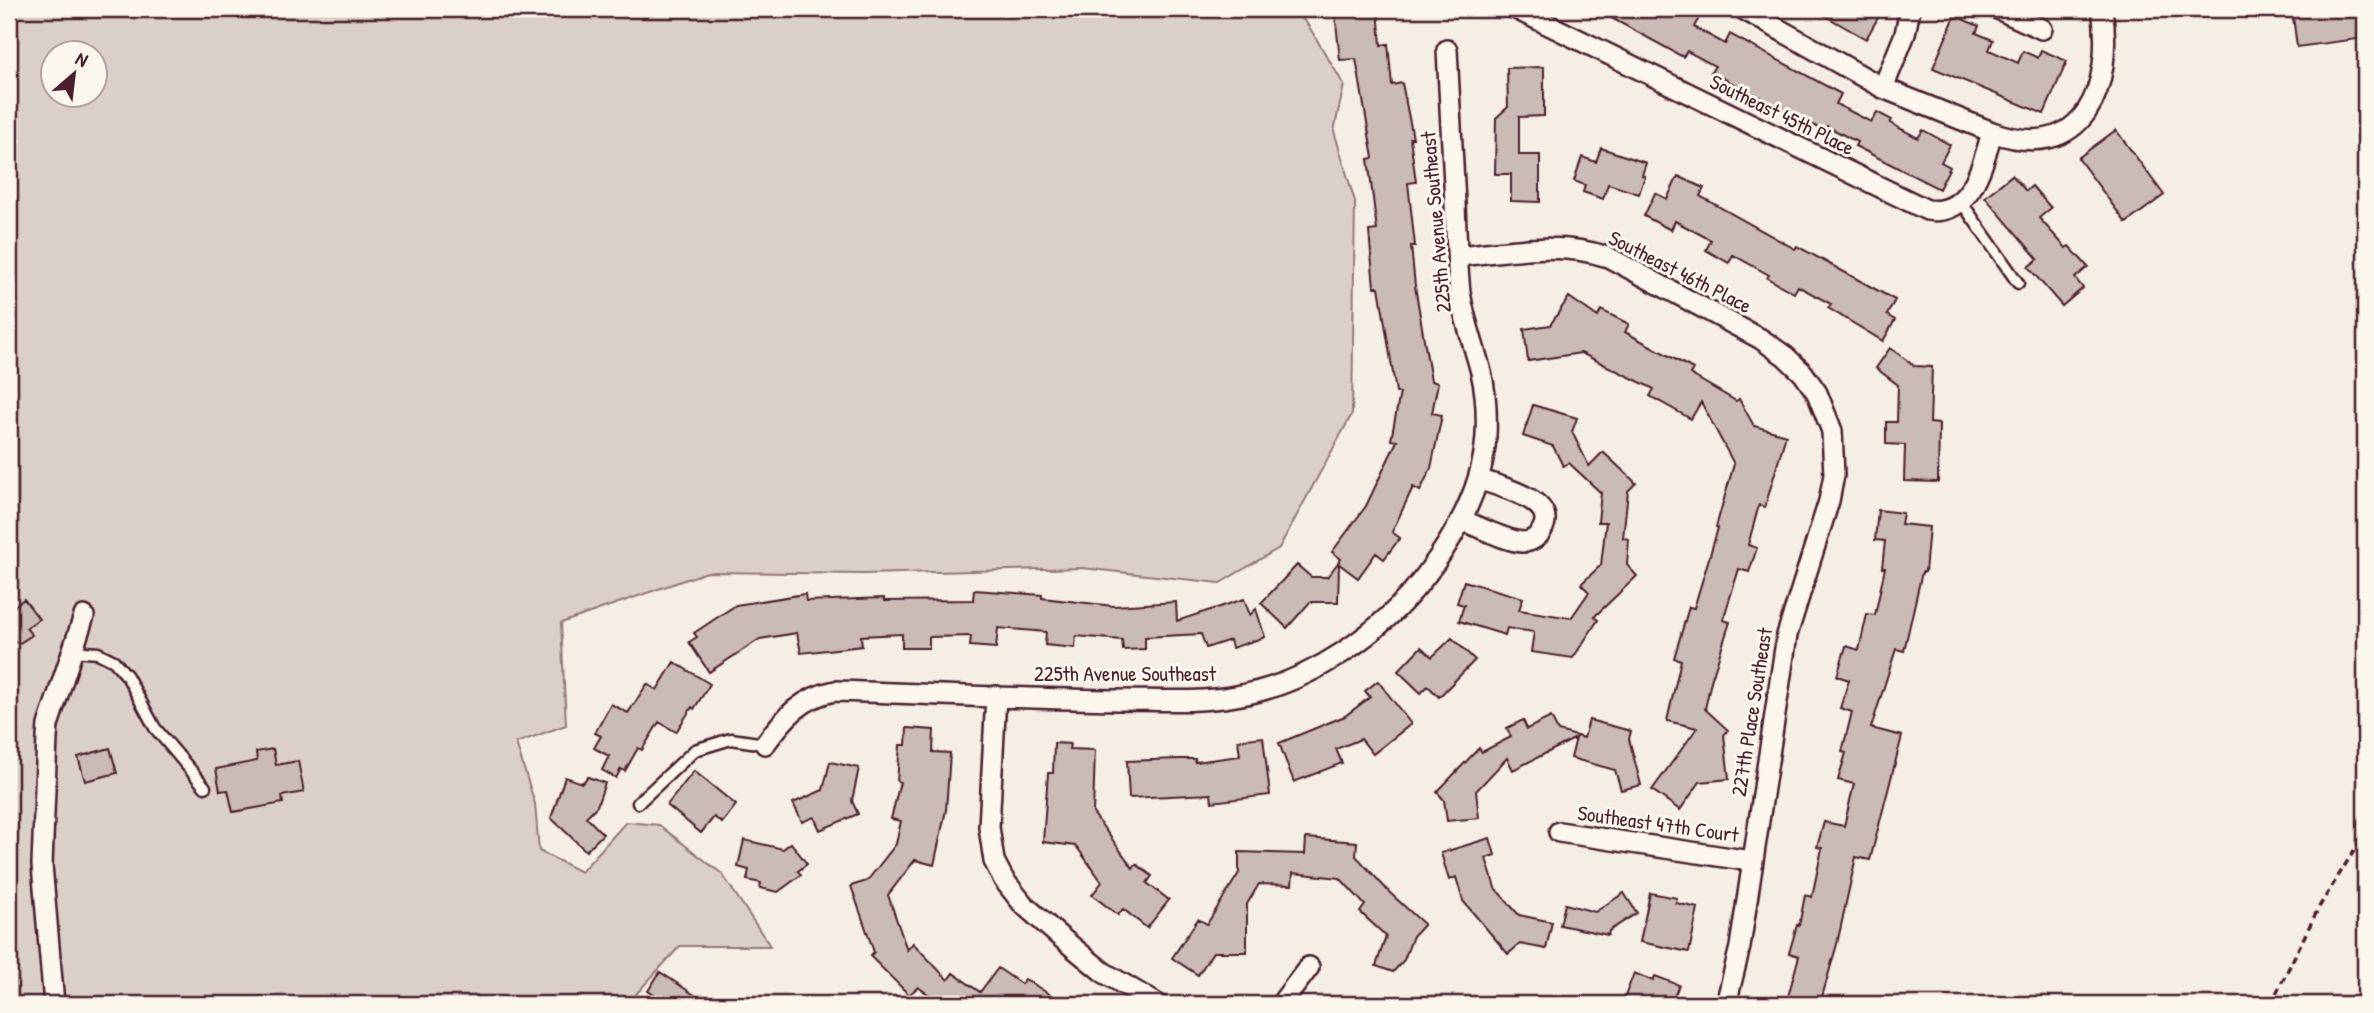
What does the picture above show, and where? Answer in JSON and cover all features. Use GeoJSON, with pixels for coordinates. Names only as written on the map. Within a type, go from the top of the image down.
{"type":"FeatureCollection","features":[{"type":"Feature","properties":{"kind":"street","name":"Southeast 45th Place"},"geometry":{"type":"LineString","coordinates":[[1516,9],[1914,206],[1934,211],[1946,209],[1960,200]]}},
{"type":"Feature","properties":{"kind":"street"},"geometry":{"type":"LineString","coordinates":[[1743,9],[1883,88],[2007,137],[2046,139],[2057,136],[2083,118],[2095,97],[2104,69],[2105,29],[2102,9]]}},
{"type":"Feature","properties":{"kind":"street"},"geometry":{"type":"LineString","coordinates":[[1883,88],[1905,34],[1910,9]]}},
{"type":"Feature","properties":{"kind":"street"},"geometry":{"type":"LineString","coordinates":[[1998,9],[2042,29]]}},
{"type":"Feature","properties":{"kind":"street","name":"225th Avenue Southeast"},"geometry":{"type":"LineString","coordinates":[[765,744],[791,712],[807,699],[820,693],[835,691],[1074,700],[1191,700],[1237,696],[1280,684],[1325,663],[1371,634],[1411,595],[1433,566],[1461,520],[1484,461],[1486,404],[1461,293],[1447,50]]}},
{"type":"Feature","properties":{"kind":"street"},"geometry":{"type":"LineString","coordinates":[[1960,200],[1976,182],[1992,132]]}},
{"type":"Feature","properties":{"kind":"street","name":"Southeast 46th Place"},"geometry":{"type":"LineString","coordinates":[[1458,256],[1548,247],[1588,251],[1608,257],[1761,339],[1785,356],[1803,373],[1817,393],[1832,431]]}},
{"type":"Feature","properties":{"kind":"street","name":"227th Place Southeast"},"geometry":{"type":"LineString","coordinates":[[1726,1004],[1740,947],[1787,635],[1829,501],[1834,475],[1832,431]]}},
{"type":"Feature","properties":{"kind":"street"},"geometry":{"type":"LineString","coordinates":[[1461,520],[1519,542],[1531,541],[1545,526],[1545,514],[1530,498],[1478,479]]}},
{"type":"Feature","properties":{"kind":"street"},"geometry":{"type":"LineString","coordinates":[[54,1004],[42,865],[47,738],[48,726],[84,616]]}},
{"type":"Feature","properties":{"kind":"street"},"geometry":{"type":"LineString","coordinates":[[996,696],[989,827],[994,861],[1004,880],[1023,904],[1102,971],[1157,1004]]}},
{"type":"Feature","properties":{"kind":"street","name":"Southeast 47th Court"},"geometry":{"type":"LineString","coordinates":[[1559,832],[1751,861]]}},
{"type":"Feature","properties":{"kind":"street"},"geometry":{"type":"LineString","coordinates":[[1280,1004],[1309,967]]}},
{"type":"Feature","properties":{"kind":"lane"},"geometry":{"type":"LineString","coordinates":[[1960,200],[2018,283]]}},
{"type":"Feature","properties":{"kind":"lane"},"geometry":{"type":"LineString","coordinates":[[72,651],[98,653],[114,661],[127,676],[155,728],[205,787]]}},
{"type":"Feature","properties":{"kind":"lane"},"geometry":{"type":"LineString","coordinates":[[638,803],[695,750],[731,739],[765,744]]}},
{"type":"Feature","properties":{"kind":"path"},"geometry":{"type":"LineString","coordinates":[[2271,1004],[2319,907],[2365,833]]}},
{"type":"Feature","properties":{"kind":"shaded area"},"geometry":{"type":"Polygon","coordinates":[[[9,9],[1294,9],[1308,25],[1344,85],[1334,131],[1355,202],[1352,414],[1279,548],[1220,583],[1082,568],[865,574],[707,572],[561,623],[566,725],[516,743],[535,804],[539,851],[581,872],[626,822],[659,825],[722,874],[770,946],[680,946],[627,1004],[9,1004],[9,9]]]}},
{"type":"Feature","properties":{"kind":"building"},"geometry":{"type":"Polygon","coordinates":[[[1378,9],[1381,45],[1388,44],[1392,85],[1402,83],[1413,138],[1410,138],[1416,182],[1408,183],[1415,246],[1411,246],[1415,286],[1431,381],[1438,383],[1432,413],[1442,415],[1431,468],[1420,491],[1413,487],[1392,532],[1400,538],[1384,559],[1376,553],[1358,578],[1339,564],[1338,602],[1310,602],[1287,628],[1261,603],[1297,565],[1311,577],[1327,577],[1341,559],[1332,552],[1366,506],[1397,441],[1391,440],[1400,393],[1396,392],[1379,287],[1374,287],[1369,231],[1377,230],[1368,159],[1373,158],[1356,59],[1340,60],[1335,13],[1378,9]]]}},
{"type":"Feature","properties":{"kind":"building"},"geometry":{"type":"Polygon","coordinates":[[[1595,9],[1686,9],[1700,16],[1694,27],[1725,44],[1730,34],[1841,94],[1836,104],[1871,122],[1877,112],[1892,120],[1890,123],[1918,138],[1923,130],[1950,145],[1941,162],[1950,167],[1939,189],[1855,146],[1857,142],[1827,126],[1824,131],[1711,72],[1715,66],[1687,51],[1683,57],[1595,9]]]}},
{"type":"Feature","properties":{"kind":"building"},"geometry":{"type":"Polygon","coordinates":[[[1813,9],[1883,9],[1866,39],[1813,9]]]}},
{"type":"Feature","properties":{"kind":"building"},"geometry":{"type":"Polygon","coordinates":[[[2292,9],[2363,9],[2365,38],[2297,47],[2292,9]]]}},
{"type":"Feature","properties":{"kind":"building"},"geometry":{"type":"Polygon","coordinates":[[[1955,16],[1979,26],[1976,33],[1993,40],[1989,50],[2018,63],[2023,51],[2038,58],[2041,50],[2067,61],[2044,114],[1933,68],[1955,16]]]}},
{"type":"Feature","properties":{"kind":"building"},"geometry":{"type":"Polygon","coordinates":[[[1544,67],[1544,116],[1519,117],[1519,155],[1540,155],[1540,202],[1511,201],[1511,174],[1495,174],[1496,118],[1508,107],[1507,68],[1544,67]]]}},
{"type":"Feature","properties":{"kind":"building"},"geometry":{"type":"Polygon","coordinates":[[[2116,130],[2164,195],[2126,223],[2078,158],[2116,130]]]}},
{"type":"Feature","properties":{"kind":"building"},"geometry":{"type":"Polygon","coordinates":[[[1601,148],[1646,163],[1639,194],[1608,184],[1603,199],[1583,192],[1585,185],[1574,181],[1582,157],[1596,162],[1601,148]]]}},
{"type":"Feature","properties":{"kind":"building"},"geometry":{"type":"Polygon","coordinates":[[[2012,175],[2026,191],[2032,186],[2051,208],[2039,218],[2066,248],[2069,246],[2088,267],[2075,278],[2083,288],[2062,306],[2028,267],[2038,259],[1985,197],[2012,175]]]}},
{"type":"Feature","properties":{"kind":"building"},"geometry":{"type":"Polygon","coordinates":[[[1678,176],[1704,188],[1700,196],[1895,300],[1887,315],[1895,320],[1883,341],[1828,308],[1831,304],[1798,286],[1794,293],[1733,255],[1729,263],[1706,250],[1711,240],[1675,221],[1671,230],[1644,216],[1655,193],[1667,199],[1678,176]]]}},
{"type":"Feature","properties":{"kind":"building"},"geometry":{"type":"Polygon","coordinates":[[[1569,297],[1598,317],[1601,310],[1629,324],[1625,332],[1693,369],[1690,374],[1736,401],[1739,399],[1754,426],[1786,435],[1765,507],[1759,505],[1748,545],[1757,548],[1749,572],[1739,569],[1723,620],[1730,622],[1705,709],[1728,730],[1724,735],[1729,779],[1700,782],[1680,810],[1652,790],[1697,728],[1667,721],[1681,660],[1674,658],[1689,607],[1694,608],[1734,464],[1701,402],[1691,419],[1650,396],[1654,389],[1581,353],[1528,361],[1524,329],[1550,325],[1569,297]]]}},
{"type":"Feature","properties":{"kind":"building"},"geometry":{"type":"Polygon","coordinates":[[[1890,348],[1915,366],[1932,367],[1930,423],[1939,424],[1938,482],[1904,481],[1905,445],[1886,444],[1886,422],[1897,422],[1898,385],[1876,368],[1890,348]]]}},
{"type":"Feature","properties":{"kind":"building"},"geometry":{"type":"Polygon","coordinates":[[[1533,405],[1577,418],[1572,432],[1589,466],[1603,452],[1636,483],[1628,491],[1623,538],[1629,539],[1627,565],[1637,576],[1594,617],[1598,620],[1573,658],[1531,652],[1534,632],[1507,628],[1505,635],[1459,621],[1464,605],[1457,603],[1464,581],[1523,598],[1519,610],[1571,618],[1589,592],[1581,584],[1601,565],[1606,522],[1598,522],[1601,493],[1569,463],[1563,466],[1553,446],[1523,436],[1533,405]]]}},
{"type":"Feature","properties":{"kind":"building"},"geometry":{"type":"Polygon","coordinates":[[[1878,510],[1903,513],[1901,524],[1929,527],[1925,572],[1922,572],[1904,651],[1896,649],[1871,728],[1902,736],[1870,860],[1856,857],[1837,944],[1820,1004],[1786,1004],[1799,956],[1789,953],[1797,925],[1799,926],[1805,895],[1812,897],[1822,848],[1817,847],[1824,822],[1844,826],[1854,784],[1838,780],[1846,753],[1842,752],[1852,712],[1840,708],[1849,680],[1837,676],[1846,646],[1859,650],[1867,614],[1875,615],[1885,568],[1882,568],[1885,541],[1875,540],[1878,510]]]}},
{"type":"Feature","properties":{"kind":"building"},"geometry":{"type":"Polygon","coordinates":[[[974,590],[1042,595],[1042,598],[1114,606],[1176,602],[1177,621],[1244,599],[1250,615],[1256,609],[1265,637],[1232,648],[1230,640],[1206,648],[1201,634],[1145,637],[1145,649],[1123,650],[1122,640],[1076,636],[1075,648],[1045,645],[1046,632],[998,628],[996,648],[970,646],[971,636],[929,637],[929,648],[902,648],[902,634],[861,636],[862,646],[801,653],[797,633],[760,639],[709,672],[689,642],[697,637],[694,633],[736,605],[805,594],[806,601],[884,598],[884,601],[973,600],[974,590]]]}},
{"type":"Feature","properties":{"kind":"building"},"geometry":{"type":"Polygon","coordinates":[[[24,599],[39,619],[26,628],[32,635],[20,643],[9,641],[9,610],[24,599]]]}},
{"type":"Feature","properties":{"kind":"building"},"geometry":{"type":"Polygon","coordinates":[[[1452,638],[1475,660],[1439,697],[1428,686],[1421,693],[1398,671],[1421,647],[1432,657],[1452,638]]]}},
{"type":"Feature","properties":{"kind":"building"},"geometry":{"type":"Polygon","coordinates":[[[674,662],[710,684],[694,709],[692,707],[676,732],[659,722],[642,750],[638,748],[625,771],[621,769],[616,778],[602,770],[609,756],[594,748],[601,736],[595,733],[611,704],[628,713],[647,684],[657,690],[674,662]]]}},
{"type":"Feature","properties":{"kind":"building"},"geometry":{"type":"Polygon","coordinates":[[[1378,681],[1411,724],[1373,754],[1361,739],[1336,749],[1342,763],[1294,782],[1279,743],[1345,716],[1370,697],[1365,691],[1378,681]]]}},
{"type":"Feature","properties":{"kind":"building"},"geometry":{"type":"Polygon","coordinates":[[[1551,717],[1558,731],[1584,738],[1589,720],[1631,731],[1629,739],[1641,785],[1621,790],[1615,770],[1571,758],[1576,738],[1513,770],[1507,758],[1476,791],[1479,818],[1447,821],[1444,800],[1437,792],[1479,748],[1482,752],[1511,737],[1507,728],[1523,720],[1527,729],[1551,717]]]}},
{"type":"Feature","properties":{"kind":"building"},"geometry":{"type":"Polygon","coordinates":[[[907,728],[934,730],[933,752],[950,753],[946,810],[934,865],[915,860],[888,895],[907,950],[913,943],[948,980],[953,973],[980,992],[998,968],[1021,984],[1025,979],[1049,994],[1042,1004],[942,1004],[918,987],[909,995],[870,956],[874,952],[851,886],[867,881],[896,844],[901,821],[891,819],[900,782],[897,781],[900,745],[906,745],[907,728]]]}},
{"type":"Feature","properties":{"kind":"building"},"geometry":{"type":"Polygon","coordinates":[[[1263,737],[1270,795],[1212,802],[1211,794],[1129,798],[1127,761],[1195,759],[1195,762],[1240,756],[1238,740],[1263,737]]]}},
{"type":"Feature","properties":{"kind":"building"},"geometry":{"type":"Polygon","coordinates":[[[1054,743],[1070,744],[1069,749],[1095,750],[1093,813],[1133,868],[1136,864],[1152,876],[1147,883],[1169,900],[1147,928],[1123,909],[1118,915],[1092,895],[1102,882],[1076,846],[1043,842],[1048,773],[1053,773],[1054,743]]]}},
{"type":"Feature","properties":{"kind":"building"},"geometry":{"type":"Polygon","coordinates":[[[110,748],[117,773],[85,781],[78,757],[110,748]]]}},
{"type":"Feature","properties":{"kind":"building"},"geometry":{"type":"Polygon","coordinates":[[[273,749],[276,765],[298,761],[304,792],[282,796],[283,803],[233,812],[228,790],[220,791],[216,769],[257,761],[256,752],[273,749]]]}},
{"type":"Feature","properties":{"kind":"building"},"geometry":{"type":"Polygon","coordinates":[[[830,762],[859,768],[852,801],[858,814],[820,830],[814,817],[802,822],[793,803],[823,790],[830,762]]]}},
{"type":"Feature","properties":{"kind":"building"},"geometry":{"type":"Polygon","coordinates":[[[694,771],[736,805],[722,823],[714,817],[701,833],[667,805],[694,771]]]}},
{"type":"Feature","properties":{"kind":"building"},"geometry":{"type":"Polygon","coordinates":[[[565,777],[582,783],[588,777],[605,783],[597,806],[586,817],[603,834],[586,851],[551,818],[565,777]]]}},
{"type":"Feature","properties":{"kind":"building"},"geometry":{"type":"Polygon","coordinates":[[[1306,838],[1357,842],[1356,856],[1390,893],[1424,924],[1413,936],[1404,960],[1393,972],[1376,966],[1386,936],[1360,912],[1365,905],[1340,878],[1293,873],[1292,885],[1259,884],[1247,904],[1247,952],[1213,952],[1198,975],[1172,958],[1198,919],[1207,924],[1239,873],[1239,852],[1305,854],[1306,838]]]}},
{"type":"Feature","properties":{"kind":"building"},"geometry":{"type":"Polygon","coordinates":[[[1490,838],[1495,855],[1486,858],[1495,888],[1519,915],[1552,922],[1546,949],[1520,944],[1508,954],[1463,901],[1456,877],[1449,880],[1441,853],[1490,838]]]}},
{"type":"Feature","properties":{"kind":"building"},"geometry":{"type":"Polygon","coordinates":[[[744,840],[783,849],[791,843],[807,864],[798,871],[801,875],[778,892],[760,888],[761,883],[747,880],[749,870],[738,867],[744,840]]]}},
{"type":"Feature","properties":{"kind":"building"},"geometry":{"type":"Polygon","coordinates":[[[1624,893],[1637,913],[1609,931],[1608,935],[1560,925],[1565,904],[1595,912],[1624,893]]]}},
{"type":"Feature","properties":{"kind":"building"},"geometry":{"type":"Polygon","coordinates":[[[1650,893],[1677,898],[1676,903],[1698,908],[1689,952],[1640,942],[1650,893]]]}},
{"type":"Feature","properties":{"kind":"building"},"geometry":{"type":"Polygon","coordinates":[[[660,972],[708,1004],[668,1004],[648,991],[660,972]]]}},
{"type":"Feature","properties":{"kind":"building"},"geometry":{"type":"Polygon","coordinates":[[[1634,973],[1653,981],[1655,976],[1679,985],[1671,1004],[1622,1004],[1634,973]]]}}]}
